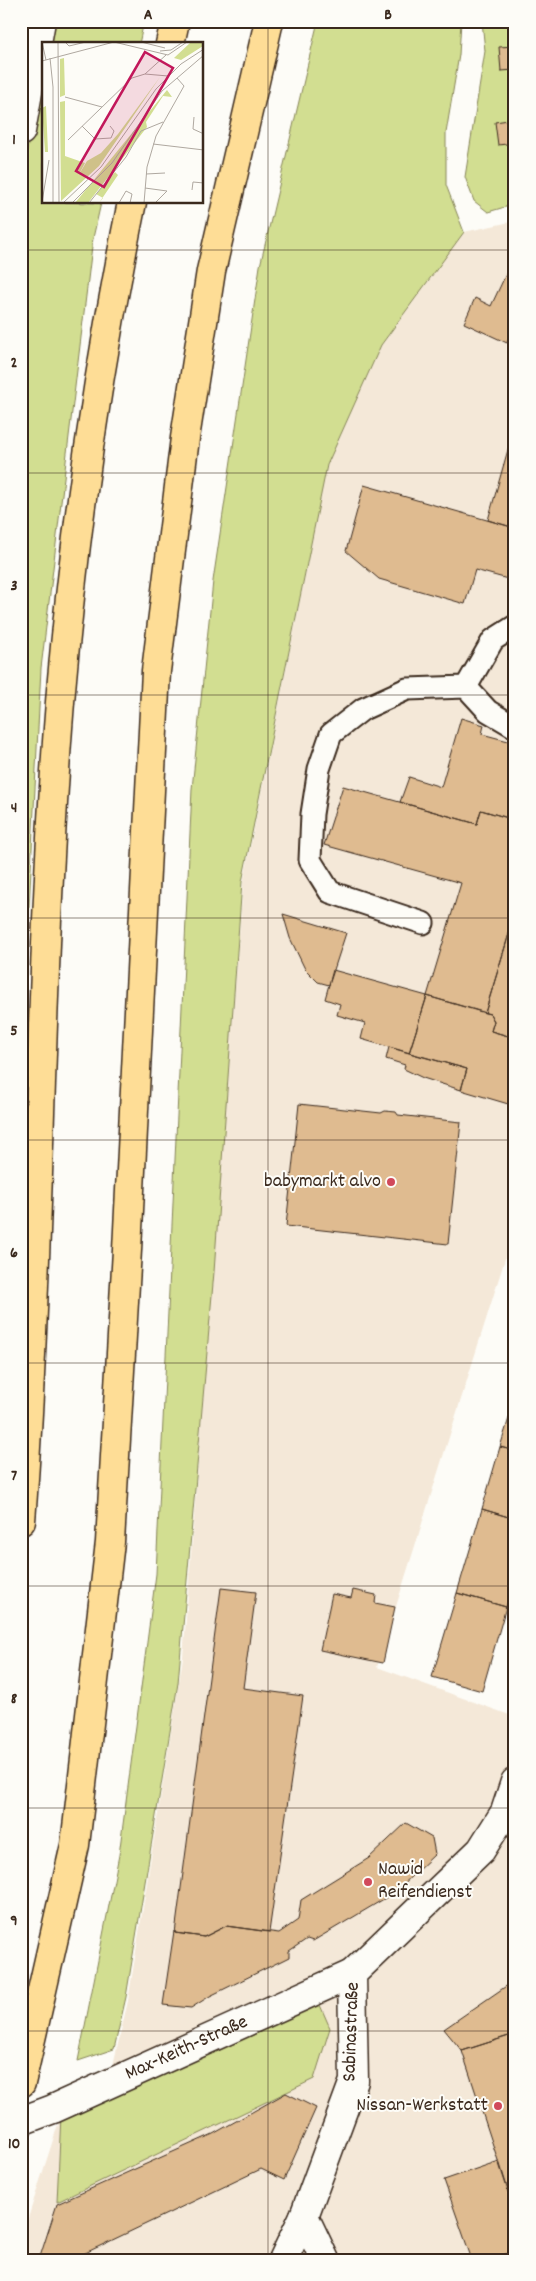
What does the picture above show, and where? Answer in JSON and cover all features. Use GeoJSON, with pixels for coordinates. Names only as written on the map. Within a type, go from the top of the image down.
{"type":"FeatureCollection","features":[{"type":"Feature","properties":{"kind":"highway"},"geometry":{"type":"LineString","coordinates":[[170,42],[175,21]]}},
{"type":"Feature","properties":{"kind":"highway"},"geometry":{"type":"LineString","coordinates":[[21,2083],[75,1845],[110,1542],[158,662],[185,438],[211,271],[270,21]]}},
{"type":"Feature","properties":{"kind":"highway"},"geometry":{"type":"LineString","coordinates":[[21,1521],[30,1379],[45,992],[61,690],[78,529],[93,420],[132,204]]}},
{"type":"Feature","properties":{"kind":"street"},"geometry":{"type":"LineString","coordinates":[[21,131],[41,21]]}},
{"type":"Feature","properties":{"kind":"street","name":"Sabinastraße"},"geometry":{"type":"LineString","coordinates":[[283,2260],[304,2216],[354,2081],[352,1974],[481,1850],[505,1812],[515,1782]]}},
{"type":"Feature","properties":{"kind":"street","name":"Max-Keith-Straße"},"geometry":{"type":"LineString","coordinates":[[21,2121],[53,2109],[352,1974]]}},
{"type":"Feature","properties":{"kind":"street"},"geometry":{"type":"LineString","coordinates":[[304,2216],[325,2260]]}},
{"type":"Feature","properties":{"kind":"street","name":"Sabinastraße"},"geometry":{"type":"LineString","coordinates":[[300,2260],[304,2216]]}},
{"type":"Feature","properties":{"kind":"lane"},"geometry":{"type":"LineString","coordinates":[[466,687],[493,640],[515,626]]}},
{"type":"Feature","properties":{"kind":"lane"},"geometry":{"type":"LineString","coordinates":[[423,923],[330,892],[310,860],[312,814],[319,769],[331,734],[363,709],[407,689],[466,687],[488,711],[515,726]]}},
{"type":"Feature","properties":{"kind":"shaded area"},"geometry":{"type":"Polygon","coordinates":[[[515,221],[515,1227],[377,1667],[515,1717],[515,1780],[501,1809],[349,1971],[110,2078],[128,2001],[183,1657],[243,883],[327,465],[381,345],[464,232],[515,221]]]}},
{"type":"Feature","properties":{"kind":"shaded area"},"geometry":{"type":"Polygon","coordinates":[[[515,1798],[515,2260],[21,2260],[21,2240],[61,2115],[355,1977],[515,1798]]]}},
{"type":"Feature","properties":{"kind":"green space"},"geometry":{"type":"Polygon","coordinates":[[[51,21],[144,21],[139,42],[47,42],[51,21]]]}},
{"type":"Feature","properties":{"kind":"green space"},"geometry":{"type":"Polygon","coordinates":[[[318,21],[461,21],[459,55],[446,133],[446,185],[464,232],[381,345],[327,465],[242,882],[214,1272],[178,1683],[126,1997],[114,2049],[78,2061],[119,1855],[156,1574],[192,789],[213,581],[260,266],[318,21]]]}},
{"type":"Feature","properties":{"kind":"green space"},"geometry":{"type":"Polygon","coordinates":[[[482,21],[515,21],[515,204],[488,212],[474,201],[465,177],[485,51],[482,21]]]}},
{"type":"Feature","properties":{"kind":"green space"},"geometry":{"type":"Polygon","coordinates":[[[42,71],[42,204],[101,204],[93,238],[41,668],[21,1070],[21,181],[42,71]]]}},
{"type":"Feature","properties":{"kind":"green space"},"geometry":{"type":"Polygon","coordinates":[[[320,2005],[330,2028],[314,2079],[57,2202],[61,2115],[260,2023],[320,2005]]]}},
{"type":"Feature","properties":{"kind":"building"},"geometry":{"type":"Polygon","coordinates":[[[515,46],[515,70],[501,71],[499,47],[515,46]]]}},
{"type":"Feature","properties":{"kind":"building"},"geometry":{"type":"Polygon","coordinates":[[[515,119],[515,143],[498,145],[495,122],[515,119]]]}},
{"type":"Feature","properties":{"kind":"building"},"geometry":{"type":"Polygon","coordinates":[[[514,257],[515,336],[510,334],[507,343],[464,323],[475,298],[491,306],[514,257]]]}},
{"type":"Feature","properties":{"kind":"building"},"geometry":{"type":"Polygon","coordinates":[[[515,425],[515,528],[488,520],[515,425]]]}},
{"type":"Feature","properties":{"kind":"building"},"geometry":{"type":"Polygon","coordinates":[[[364,485],[515,528],[515,581],[475,570],[465,604],[379,579],[346,551],[364,485]]]}},
{"type":"Feature","properties":{"kind":"building"},"geometry":{"type":"Polygon","coordinates":[[[461,718],[484,725],[482,734],[512,742],[510,751],[515,753],[515,820],[481,810],[477,824],[400,802],[409,777],[441,787],[461,718]]]}},
{"type":"Feature","properties":{"kind":"building"},"geometry":{"type":"Polygon","coordinates":[[[343,786],[477,824],[481,810],[515,820],[515,914],[485,1013],[427,996],[461,883],[324,845],[343,786]]]}},
{"type":"Feature","properties":{"kind":"building"},"geometry":{"type":"Polygon","coordinates":[[[283,914],[346,933],[329,985],[318,982],[305,969],[290,938],[283,914]]]}},
{"type":"Feature","properties":{"kind":"building"},"geometry":{"type":"Polygon","coordinates":[[[515,914],[515,1038],[491,1031],[494,1021],[490,1014],[485,1013],[515,914]]]}},
{"type":"Feature","properties":{"kind":"building"},"geometry":{"type":"Polygon","coordinates":[[[333,970],[427,996],[409,1053],[361,1039],[365,1023],[337,1015],[340,1004],[325,999],[333,970]]]}},
{"type":"Feature","properties":{"kind":"building"},"geometry":{"type":"Polygon","coordinates":[[[427,996],[490,1014],[494,1021],[491,1031],[515,1038],[515,1106],[461,1090],[467,1069],[409,1053],[427,996]]]}},
{"type":"Feature","properties":{"kind":"building"},"geometry":{"type":"Polygon","coordinates":[[[389,1047],[467,1069],[461,1090],[423,1078],[404,1069],[405,1065],[386,1059],[389,1047]]]}},
{"type":"Feature","properties":{"kind":"building"},"geometry":{"type":"Polygon","coordinates":[[[299,1104],[381,1113],[385,1111],[396,1112],[398,1115],[461,1122],[448,1244],[286,1226],[299,1104]]]}},
{"type":"Feature","properties":{"kind":"building"},"geometry":{"type":"Polygon","coordinates":[[[515,1399],[515,1451],[500,1447],[515,1399]]]}},
{"type":"Feature","properties":{"kind":"building"},"geometry":{"type":"Polygon","coordinates":[[[500,1447],[515,1451],[515,1519],[482,1509],[500,1447]]]}},
{"type":"Feature","properties":{"kind":"building"},"geometry":{"type":"Polygon","coordinates":[[[482,1509],[515,1519],[515,1578],[506,1607],[457,1593],[482,1509]]]}},
{"type":"Feature","properties":{"kind":"building"},"geometry":{"type":"Polygon","coordinates":[[[221,1588],[256,1592],[243,1688],[303,1696],[269,1932],[226,1926],[204,1937],[175,1933],[221,1588]]]}},
{"type":"Feature","properties":{"kind":"building"},"geometry":{"type":"Polygon","coordinates":[[[353,1590],[376,1595],[375,1603],[395,1607],[383,1663],[320,1650],[332,1594],[351,1598],[353,1590]]]}},
{"type":"Feature","properties":{"kind":"building"},"geometry":{"type":"Polygon","coordinates":[[[457,1593],[506,1607],[482,1691],[432,1677],[457,1593]]]}},
{"type":"Feature","properties":{"kind":"building"},"geometry":{"type":"Polygon","coordinates":[[[406,1823],[432,1838],[435,1854],[394,1893],[313,1941],[307,1939],[289,1951],[289,1957],[210,1996],[191,2008],[163,2005],[174,1931],[175,1933],[204,1937],[226,1926],[279,1933],[298,1920],[301,1900],[369,1858],[406,1823]]]}},
{"type":"Feature","properties":{"kind":"building"},"geometry":{"type":"Polygon","coordinates":[[[515,1980],[515,2034],[462,2051],[444,2029],[515,1980]]]}},
{"type":"Feature","properties":{"kind":"building","name":"Nissan-Werkstatt"},"geometry":{"type":"Polygon","coordinates":[[[515,2034],[515,2198],[511,2200],[462,2051],[515,2034]]]}},
{"type":"Feature","properties":{"kind":"building"},"geometry":{"type":"Polygon","coordinates":[[[286,2093],[316,2108],[284,2180],[261,2169],[79,2256],[79,2260],[39,2260],[57,2204],[213,2134],[286,2093]]]}},
{"type":"Feature","properties":{"kind":"building"},"geometry":{"type":"Polygon","coordinates":[[[499,2161],[511,2200],[515,2198],[515,2251],[487,2260],[472,2260],[444,2180],[499,2161]]]}},
{"type":"Feature","properties":{"kind":"place","name":"babymarkt alvo"},"geometry":{"type":"Point","coordinates":[391,1182]}},
{"type":"Feature","properties":{"kind":"place","name":"Nawid Reifendienst"},"geometry":{"type":"Point","coordinates":[368,1882]}},
{"type":"Feature","properties":{"kind":"place","name":"Nissan-Werkstatt"},"geometry":{"type":"Point","coordinates":[498,2106]}}]}
